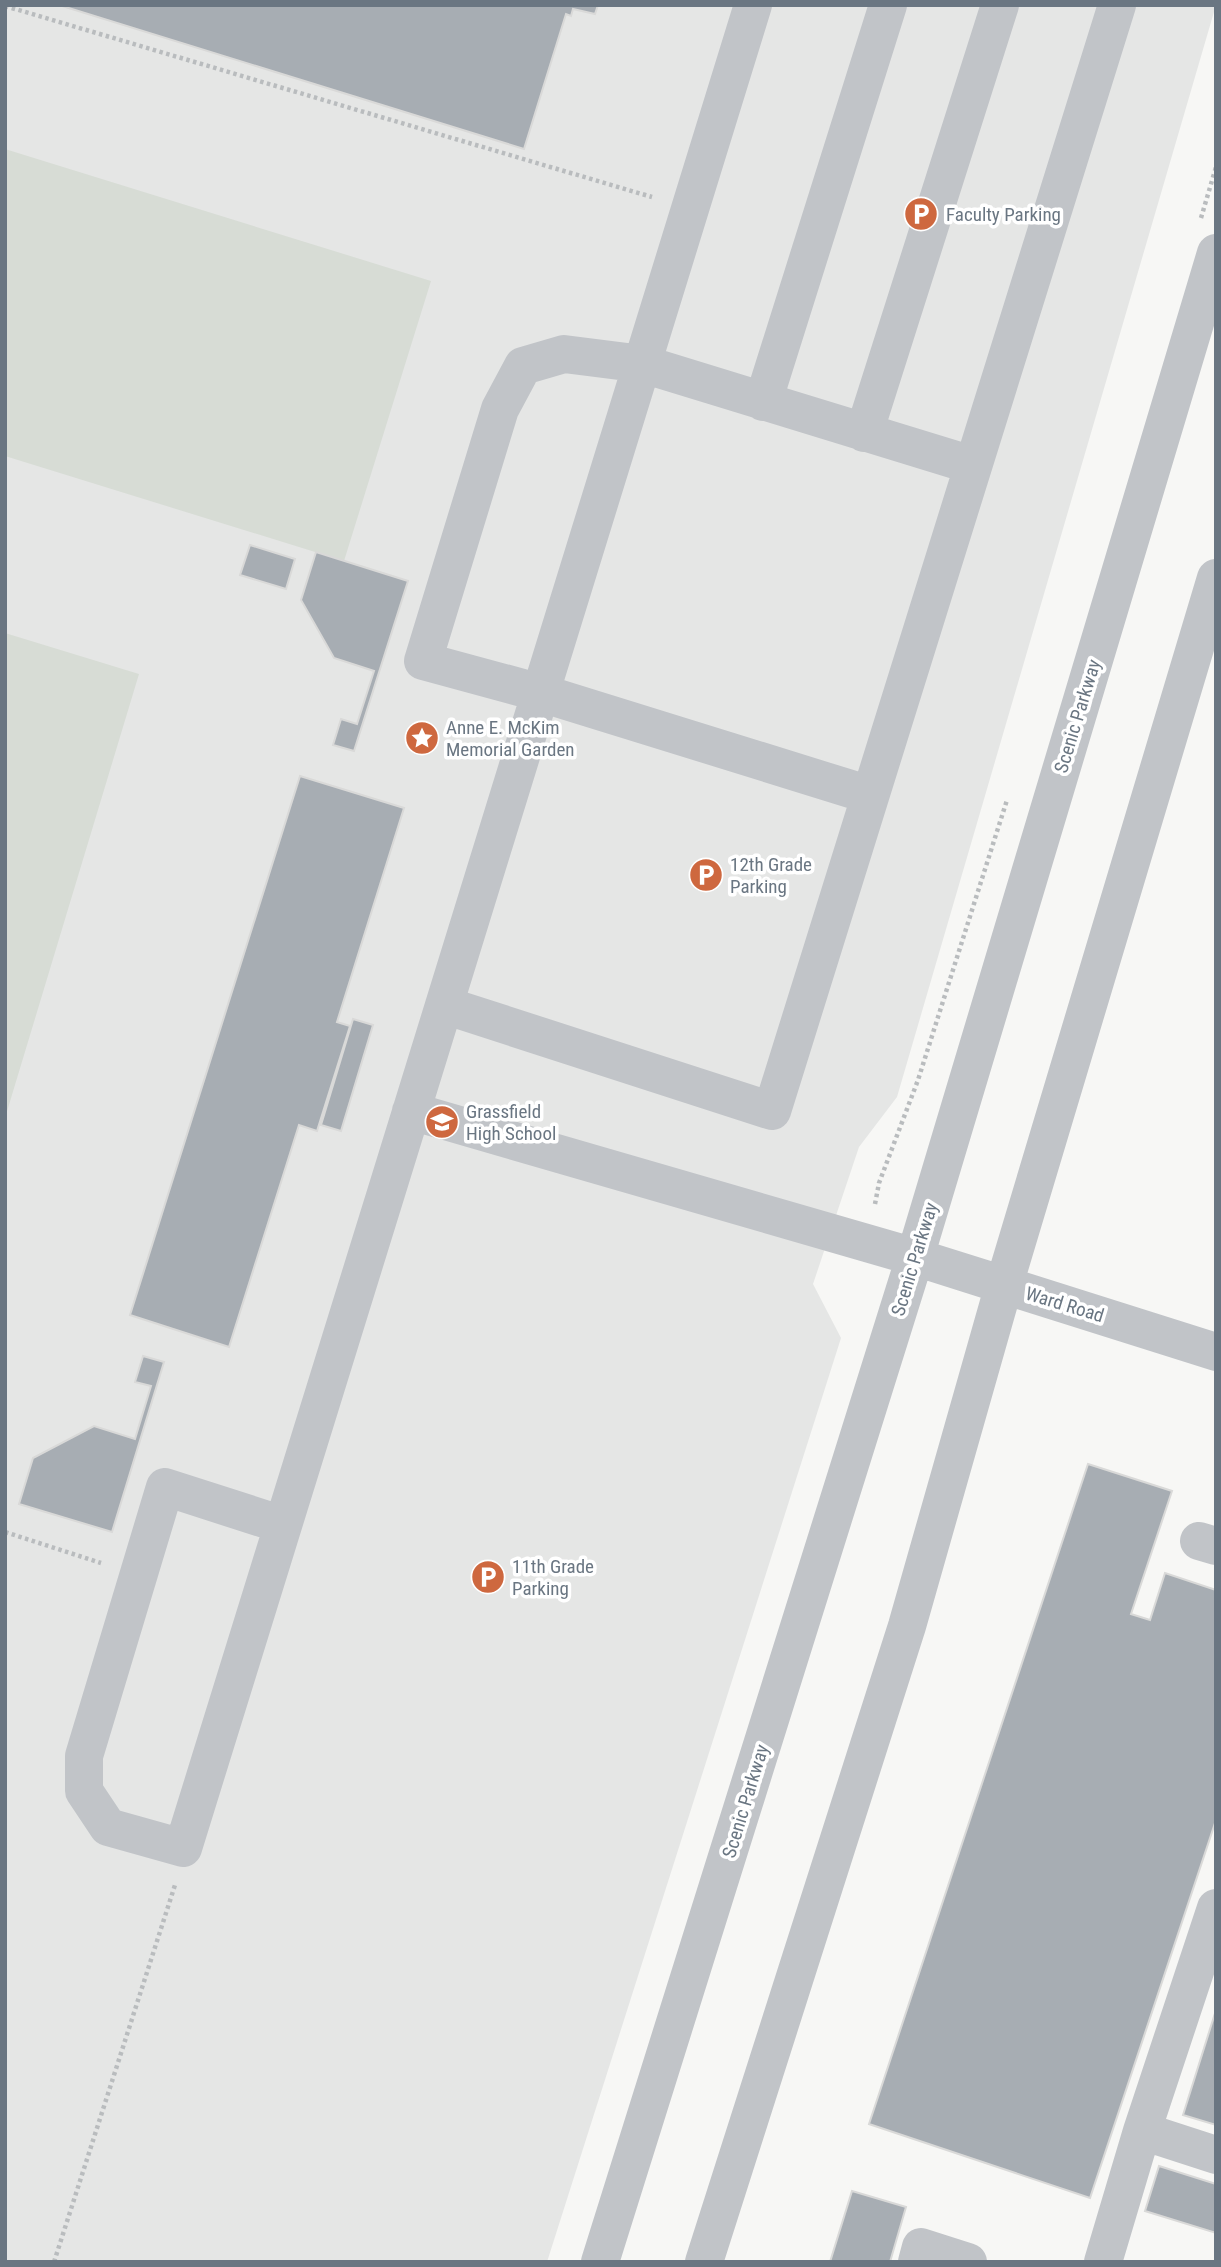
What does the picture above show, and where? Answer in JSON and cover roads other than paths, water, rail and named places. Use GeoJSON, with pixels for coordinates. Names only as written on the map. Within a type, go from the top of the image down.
{"type":"FeatureCollection","features":[{"type":"Feature","properties":{"kind":"street"},"geometry":{"type":"LineString","coordinates":[[283,1525],[165,1487],[84,1756],[84,1791],[108,1827],[183,1848],[754,5]]}},
{"type":"Feature","properties":{"kind":"street"},"geometry":{"type":"LineString","coordinates":[[762,402],[888,5]]}},
{"type":"Feature","properties":{"kind":"street"},"geometry":{"type":"LineString","coordinates":[[864,433],[1000,5]]}},
{"type":"Feature","properties":{"kind":"street"},"geometry":{"type":"LineString","coordinates":[[444,1005],[772,1111],[1117,5]]}},
{"type":"Feature","properties":{"kind":"street","name":"Scenic Parkway"},"geometry":{"type":"LineString","coordinates":[[600,2262],[915,1257],[1216,253]]}},
{"type":"Feature","properties":{"kind":"street"},"geometry":{"type":"LineString","coordinates":[[870,795],[541,693],[424,661],[500,409],[523,366],[564,354],[643,364],[972,465]]}},
{"type":"Feature","properties":{"kind":"street"},"geometry":{"type":"LineString","coordinates":[[704,2262],[907,1626],[1004,1285],[1216,578]]}},
{"type":"Feature","properties":{"kind":"street","name":"Ward Road"},"geometry":{"type":"LineString","coordinates":[[411,1111],[915,1257],[1216,1352]]}},
{"type":"Feature","properties":{"kind":"street"},"geometry":{"type":"LineString","coordinates":[[1103,2262],[1142,2131],[1216,1908]]}},
{"type":"Feature","properties":{"kind":"street"},"geometry":{"type":"LineString","coordinates":[[1142,2131],[1216,2155]]}},
{"type":"Feature","properties":{"kind":"street"},"geometry":{"type":"LineString","coordinates":[[916,2262],[921,2247],[968,2262]]}},
{"type":"Feature","properties":{"kind":"place","name":"Faculty Parking"},"geometry":{"type":"Point","coordinates":[921,214]}},
{"type":"Feature","properties":{"kind":"place","name":"Anne E. McKim Memorial Garden"},"geometry":{"type":"Point","coordinates":[422,738]}},
{"type":"Feature","properties":{"kind":"place","name":"12th Grade Parking"},"geometry":{"type":"Point","coordinates":[706,875]}},
{"type":"Feature","properties":{"kind":"place","name":"Grassfield High School"},"geometry":{"type":"Point","coordinates":[442,1122]}},
{"type":"Feature","properties":{"kind":"place","name":"11th Grade Parking"},"geometry":{"type":"Point","coordinates":[488,1577]}}]}
